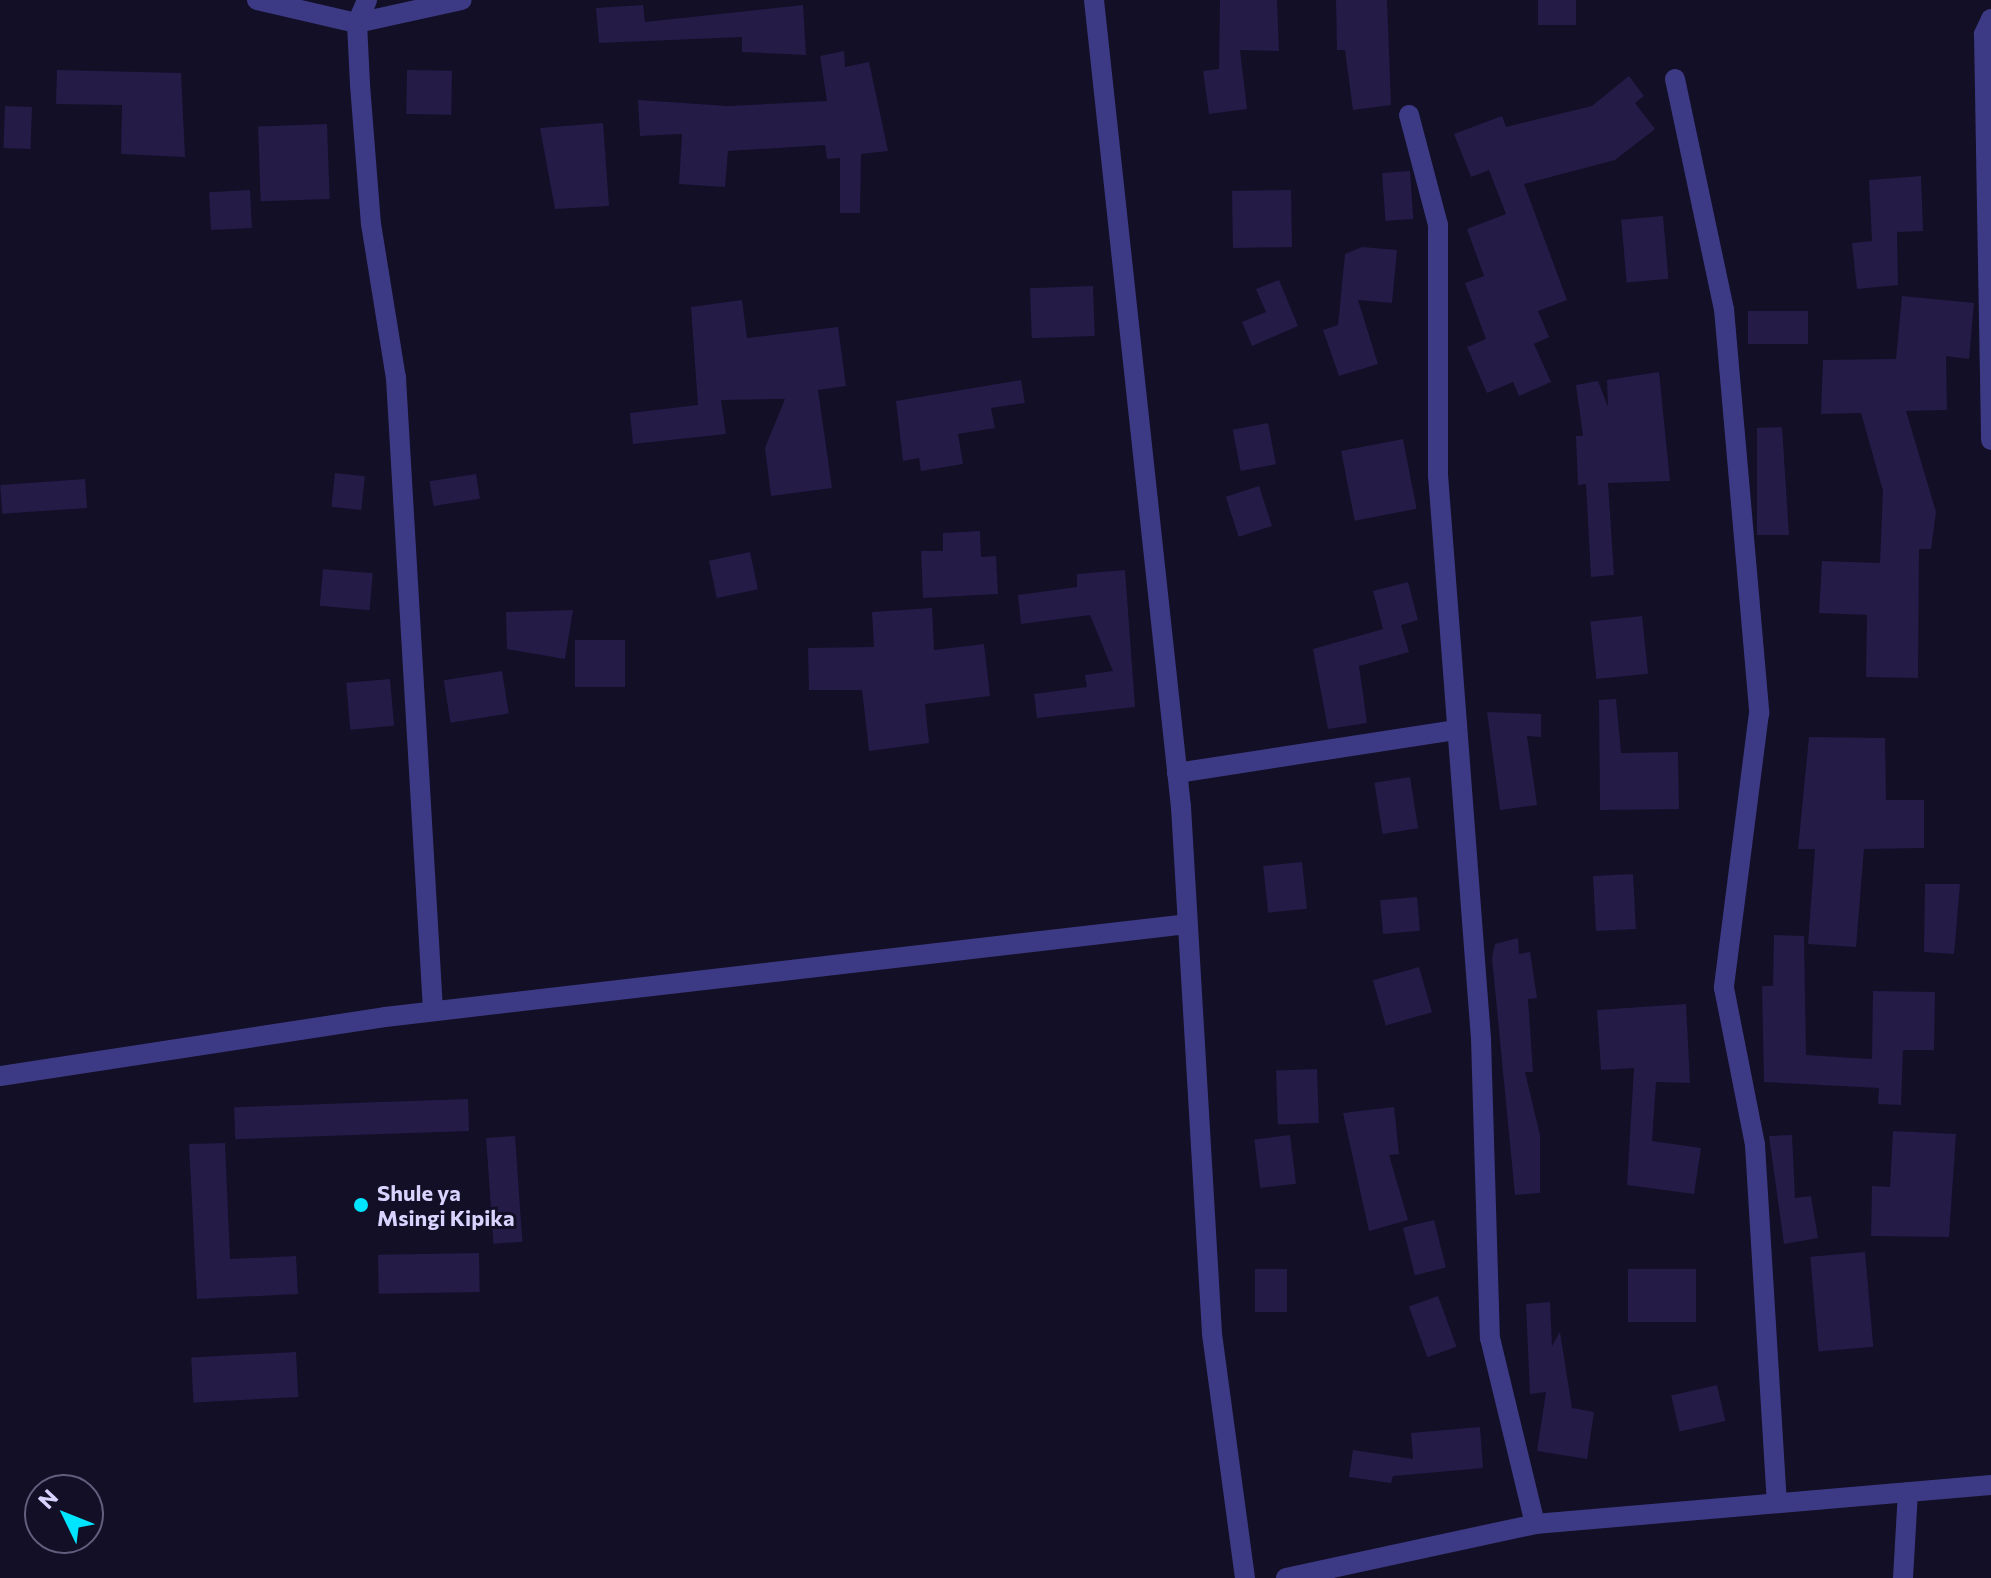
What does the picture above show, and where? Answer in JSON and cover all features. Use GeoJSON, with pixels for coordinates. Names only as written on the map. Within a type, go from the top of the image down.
{"type":"FeatureCollection","features":[{"type":"Feature","properties":{"kind":"street"},"geometry":{"type":"LineString","coordinates":[[257,0],[357,23],[462,0]]}},
{"type":"Feature","properties":{"kind":"street"},"geometry":{"type":"LineString","coordinates":[[367,0],[357,23],[371,224],[396,378],[433,1011]]}},
{"type":"Feature","properties":{"kind":"street"},"geometry":{"type":"LineString","coordinates":[[1094,0],[1177,773],[1212,1334],[1245,1578]]}},
{"type":"Feature","properties":{"kind":"street"},"geometry":{"type":"LineString","coordinates":[[1991,19],[1984,34],[1991,440]]}},
{"type":"Feature","properties":{"kind":"street"},"geometry":{"type":"LineString","coordinates":[[1675,79],[1724,309],[1759,713],[1724,988],[1755,1145],[1777,1503]]}},
{"type":"Feature","properties":{"kind":"street"},"geometry":{"type":"LineString","coordinates":[[1409,115],[1438,225],[1438,475],[1455,730],[1481,1039],[1490,1338],[1535,1524]]}},
{"type":"Feature","properties":{"kind":"street"},"geometry":{"type":"LineString","coordinates":[[1177,773],[1455,730]]}},
{"type":"Feature","properties":{"kind":"street"},"geometry":{"type":"LineString","coordinates":[[0,1076],[433,1011],[1187,924]]}},
{"type":"Feature","properties":{"kind":"street"},"geometry":{"type":"LineString","coordinates":[[1286,1578],[1535,1524],[1991,1485]]}},
{"type":"Feature","properties":{"kind":"street"},"geometry":{"type":"LineString","coordinates":[[1903,1578],[1908,1492]]}},
{"type":"Feature","properties":{"kind":"building"},"geometry":{"type":"Polygon","coordinates":[[[1220,0],[1277,0],[1279,51],[1240,50],[1247,109],[1209,114],[1203,71],[1219,69],[1220,0]]]}},
{"type":"Feature","properties":{"kind":"building"},"geometry":{"type":"Polygon","coordinates":[[[1336,0],[1387,0],[1391,105],[1353,110],[1345,50],[1337,50],[1336,0]]]}},
{"type":"Feature","properties":{"kind":"building"},"geometry":{"type":"Polygon","coordinates":[[[1538,0],[1576,0],[1576,25],[1538,25],[1538,0]]]}},
{"type":"Feature","properties":{"kind":"building"},"geometry":{"type":"Polygon","coordinates":[[[643,5],[645,22],[803,5],[806,55],[742,52],[742,37],[599,43],[596,8],[643,5]]]}},
{"type":"Feature","properties":{"kind":"building"},"geometry":{"type":"Polygon","coordinates":[[[844,51],[845,67],[869,62],[888,151],[861,154],[860,213],[840,213],[840,158],[827,159],[825,145],[728,151],[725,187],[679,184],[682,134],[640,136],[638,100],[728,106],[827,101],[820,56],[844,51]]]}},
{"type":"Feature","properties":{"kind":"building"},"geometry":{"type":"Polygon","coordinates":[[[57,70],[181,73],[185,157],[121,154],[122,105],[56,104],[57,70]]]}},
{"type":"Feature","properties":{"kind":"building"},"geometry":{"type":"Polygon","coordinates":[[[407,70],[452,71],[451,115],[406,114],[407,70]]]}},
{"type":"Feature","properties":{"kind":"building"},"geometry":{"type":"Polygon","coordinates":[[[1629,76],[1644,96],[1635,103],[1655,129],[1615,160],[1524,184],[1567,300],[1538,311],[1549,337],[1534,344],[1551,382],[1519,396],[1513,382],[1487,393],[1467,347],[1486,339],[1465,283],[1484,276],[1467,229],[1506,214],[1489,170],[1471,177],[1454,134],[1502,116],[1506,127],[1592,106],[1629,76]]]}},
{"type":"Feature","properties":{"kind":"building"},"geometry":{"type":"Polygon","coordinates":[[[5,106],[32,107],[31,149],[4,148],[5,106]]]}},
{"type":"Feature","properties":{"kind":"building"},"geometry":{"type":"Polygon","coordinates":[[[603,123],[609,206],[555,209],[540,128],[603,123]]]}},
{"type":"Feature","properties":{"kind":"building"},"geometry":{"type":"Polygon","coordinates":[[[327,124],[330,199],[261,201],[258,126],[327,124]]]}},
{"type":"Feature","properties":{"kind":"building"},"geometry":{"type":"Polygon","coordinates":[[[1410,171],[1413,219],[1385,221],[1382,173],[1410,171]]]}},
{"type":"Feature","properties":{"kind":"building"},"geometry":{"type":"Polygon","coordinates":[[[1921,176],[1923,231],[1897,232],[1898,285],[1857,289],[1852,243],[1872,241],[1869,180],[1921,176]]]}},
{"type":"Feature","properties":{"kind":"building"},"geometry":{"type":"Polygon","coordinates":[[[250,190],[252,228],[211,230],[209,192],[250,190]]]}},
{"type":"Feature","properties":{"kind":"building"},"geometry":{"type":"Polygon","coordinates":[[[1291,190],[1292,247],[1233,248],[1232,191],[1291,190]]]}},
{"type":"Feature","properties":{"kind":"building"},"geometry":{"type":"Polygon","coordinates":[[[1663,216],[1668,279],[1627,282],[1621,220],[1663,216]]]}},
{"type":"Feature","properties":{"kind":"building"},"geometry":{"type":"Polygon","coordinates":[[[1362,247],[1397,250],[1392,303],[1358,300],[1378,364],[1339,376],[1323,330],[1338,325],[1345,254],[1362,247]]]}},
{"type":"Feature","properties":{"kind":"building"},"geometry":{"type":"Polygon","coordinates":[[[1279,280],[1298,326],[1252,346],[1242,322],[1266,312],[1256,289],[1279,280]]]}},
{"type":"Feature","properties":{"kind":"building"},"geometry":{"type":"Polygon","coordinates":[[[1093,286],[1095,336],[1032,338],[1030,288],[1093,286]]]}},
{"type":"Feature","properties":{"kind":"building"},"geometry":{"type":"Polygon","coordinates":[[[1902,296],[1974,303],[1969,359],[1946,356],[1947,410],[1906,411],[1936,512],[1931,549],[1919,549],[1918,678],[1866,677],[1867,615],[1819,613],[1822,561],[1880,563],[1883,491],[1861,413],[1821,414],[1823,360],[1896,359],[1902,296]]]}},
{"type":"Feature","properties":{"kind":"building"},"geometry":{"type":"Polygon","coordinates":[[[742,300],[747,338],[838,327],[846,386],[818,390],[832,488],[771,496],[765,448],[785,399],[721,400],[726,434],[633,444],[630,413],[698,405],[691,307],[742,300]]]}},
{"type":"Feature","properties":{"kind":"building"},"geometry":{"type":"Polygon","coordinates":[[[1748,311],[1808,311],[1808,344],[1748,344],[1748,311]]]}},
{"type":"Feature","properties":{"kind":"building"},"geometry":{"type":"Polygon","coordinates":[[[1659,372],[1670,481],[1608,483],[1614,575],[1591,577],[1586,484],[1578,485],[1576,436],[1583,436],[1576,385],[1598,381],[1608,407],[1607,380],[1659,372]]]}},
{"type":"Feature","properties":{"kind":"building"},"geometry":{"type":"Polygon","coordinates":[[[1021,380],[1025,403],[991,408],[995,428],[958,434],[963,464],[921,471],[919,458],[903,461],[896,401],[1021,380]]]}},
{"type":"Feature","properties":{"kind":"building"},"geometry":{"type":"Polygon","coordinates":[[[1268,423],[1276,464],[1241,471],[1233,430],[1268,423]]]}},
{"type":"Feature","properties":{"kind":"building"},"geometry":{"type":"Polygon","coordinates":[[[1782,427],[1789,535],[1757,535],[1757,428],[1782,427]]]}},
{"type":"Feature","properties":{"kind":"building"},"geometry":{"type":"Polygon","coordinates":[[[1403,439],[1417,509],[1355,521],[1341,451],[1403,439]]]}},
{"type":"Feature","properties":{"kind":"building"},"geometry":{"type":"Polygon","coordinates":[[[335,473],[365,476],[361,510],[331,507],[335,473]]]}},
{"type":"Feature","properties":{"kind":"building"},"geometry":{"type":"Polygon","coordinates":[[[476,474],[480,499],[433,506],[430,481],[476,474]]]}},
{"type":"Feature","properties":{"kind":"building"},"geometry":{"type":"Polygon","coordinates":[[[85,479],[87,508],[2,514],[0,485],[85,479]]]}},
{"type":"Feature","properties":{"kind":"building"},"geometry":{"type":"Polygon","coordinates":[[[1259,486],[1272,526],[1239,537],[1226,497],[1259,486]]]}},
{"type":"Feature","properties":{"kind":"building"},"geometry":{"type":"Polygon","coordinates":[[[980,531],[981,557],[996,556],[998,594],[923,598],[921,551],[943,551],[943,533],[980,531]]]}},
{"type":"Feature","properties":{"kind":"building"},"geometry":{"type":"Polygon","coordinates":[[[750,552],[758,589],[717,598],[709,561],[750,552]]]}},
{"type":"Feature","properties":{"kind":"building"},"geometry":{"type":"Polygon","coordinates":[[[323,569],[373,573],[370,610],[320,606],[323,569]]]}},
{"type":"Feature","properties":{"kind":"building"},"geometry":{"type":"Polygon","coordinates":[[[1125,570],[1135,707],[1037,718],[1034,694],[1087,687],[1085,675],[1113,671],[1090,615],[1021,624],[1018,595],[1077,587],[1077,574],[1125,570]]]}},
{"type":"Feature","properties":{"kind":"building"},"geometry":{"type":"Polygon","coordinates":[[[1408,582],[1418,620],[1401,625],[1409,652],[1359,666],[1367,723],[1328,729],[1313,649],[1383,629],[1373,591],[1408,582]]]}},
{"type":"Feature","properties":{"kind":"building"},"geometry":{"type":"Polygon","coordinates":[[[932,608],[934,650],[984,644],[990,696],[925,704],[929,743],[869,751],[862,690],[809,690],[808,648],[874,647],[872,612],[932,608]]]}},
{"type":"Feature","properties":{"kind":"building"},"geometry":{"type":"Polygon","coordinates":[[[573,610],[565,659],[507,649],[506,612],[573,610]]]}},
{"type":"Feature","properties":{"kind":"building"},"geometry":{"type":"Polygon","coordinates":[[[1642,616],[1648,674],[1596,679],[1590,621],[1642,616]]]}},
{"type":"Feature","properties":{"kind":"building"},"geometry":{"type":"Polygon","coordinates":[[[575,640],[625,640],[625,687],[575,687],[575,640]]]}},
{"type":"Feature","properties":{"kind":"building"},"geometry":{"type":"Polygon","coordinates":[[[502,671],[509,713],[450,723],[444,680],[502,671]]]}},
{"type":"Feature","properties":{"kind":"building"},"geometry":{"type":"Polygon","coordinates":[[[390,679],[394,726],[350,730],[346,683],[390,679]]]}},
{"type":"Feature","properties":{"kind":"building"},"geometry":{"type":"Polygon","coordinates":[[[1616,699],[1621,753],[1678,752],[1679,809],[1600,810],[1599,700],[1616,699]]]}},
{"type":"Feature","properties":{"kind":"building"},"geometry":{"type":"Polygon","coordinates":[[[1487,712],[1541,714],[1541,737],[1527,736],[1537,805],[1500,810],[1487,712]]]}},
{"type":"Feature","properties":{"kind":"building"},"geometry":{"type":"Polygon","coordinates":[[[1809,737],[1885,738],[1886,800],[1924,800],[1924,848],[1864,849],[1856,947],[1808,944],[1815,849],[1798,849],[1809,737]]]}},
{"type":"Feature","properties":{"kind":"building"},"geometry":{"type":"Polygon","coordinates":[[[1410,777],[1418,828],[1383,834],[1374,783],[1410,777]]]}},
{"type":"Feature","properties":{"kind":"building"},"geometry":{"type":"Polygon","coordinates":[[[1302,862],[1307,909],[1268,913],[1263,866],[1302,862]]]}},
{"type":"Feature","properties":{"kind":"building"},"geometry":{"type":"Polygon","coordinates":[[[1633,874],[1636,929],[1596,931],[1593,876],[1633,874]]]}},
{"type":"Feature","properties":{"kind":"building"},"geometry":{"type":"Polygon","coordinates":[[[1925,884],[1960,884],[1954,954],[1924,952],[1925,884]]]}},
{"type":"Feature","properties":{"kind":"building"},"geometry":{"type":"Polygon","coordinates":[[[1417,897],[1420,931],[1383,934],[1380,900],[1417,897]]]}},
{"type":"Feature","properties":{"kind":"building"},"geometry":{"type":"Polygon","coordinates":[[[1774,935],[1804,936],[1806,1055],[1872,1059],[1873,991],[1935,992],[1934,1050],[1903,1050],[1901,1105],[1878,1104],[1879,1088],[1764,1082],[1762,986],[1773,986],[1774,935]]]}},
{"type":"Feature","properties":{"kind":"building"},"geometry":{"type":"Polygon","coordinates":[[[1518,938],[1519,954],[1530,952],[1537,998],[1528,999],[1533,1072],[1525,1072],[1540,1135],[1540,1193],[1515,1195],[1492,958],[1495,944],[1518,938]]]}},
{"type":"Feature","properties":{"kind":"building"},"geometry":{"type":"Polygon","coordinates":[[[1419,967],[1432,1012],[1386,1025],[1373,980],[1419,967]]]}},
{"type":"Feature","properties":{"kind":"building"},"geometry":{"type":"Polygon","coordinates":[[[1686,1004],[1690,1083],[1656,1082],[1652,1141],[1701,1148],[1694,1194],[1627,1185],[1634,1068],[1601,1070],[1597,1010],[1686,1004]]]}},
{"type":"Feature","properties":{"kind":"building"},"geometry":{"type":"Polygon","coordinates":[[[1317,1069],[1319,1123],[1278,1124],[1276,1070],[1317,1069]]]}},
{"type":"Feature","properties":{"kind":"building"},"geometry":{"type":"Polygon","coordinates":[[[468,1099],[469,1131],[235,1139],[234,1107],[468,1099]]]}},
{"type":"Feature","properties":{"kind":"building"},"geometry":{"type":"Polygon","coordinates":[[[1394,1107],[1399,1154],[1389,1155],[1408,1220],[1369,1231],[1343,1113],[1394,1107]]]}},
{"type":"Feature","properties":{"kind":"building"},"geometry":{"type":"Polygon","coordinates":[[[1893,1131],[1956,1134],[1949,1237],[1871,1236],[1872,1186],[1890,1187],[1893,1131]]]}},
{"type":"Feature","properties":{"kind":"building"},"geometry":{"type":"Polygon","coordinates":[[[1290,1135],[1296,1184],[1260,1188],[1254,1139],[1290,1135]]]}},
{"type":"Feature","properties":{"kind":"building"},"geometry":{"type":"Polygon","coordinates":[[[1792,1135],[1795,1198],[1811,1196],[1818,1238],[1784,1244],[1769,1136],[1792,1135]]]}},
{"type":"Feature","properties":{"kind":"building"},"geometry":{"type":"Polygon","coordinates":[[[515,1136],[522,1242],[493,1244],[486,1138],[515,1136]]]}},
{"type":"Feature","properties":{"kind":"building"},"geometry":{"type":"Polygon","coordinates":[[[225,1143],[230,1259],[296,1256],[298,1294],[197,1299],[189,1144],[225,1143]]]}},
{"type":"Feature","properties":{"kind":"building"},"geometry":{"type":"Polygon","coordinates":[[[1434,1220],[1446,1268],[1415,1275],[1403,1228],[1434,1220]]]}},
{"type":"Feature","properties":{"kind":"building"},"geometry":{"type":"Polygon","coordinates":[[[1865,1252],[1873,1347],[1818,1351],[1810,1257],[1865,1252]]]}},
{"type":"Feature","properties":{"kind":"building"},"geometry":{"type":"Polygon","coordinates":[[[479,1253],[480,1292],[379,1294],[378,1255],[479,1253]]]}},
{"type":"Feature","properties":{"kind":"building"},"geometry":{"type":"Polygon","coordinates":[[[1255,1269],[1287,1269],[1287,1312],[1255,1312],[1255,1269]]]}},
{"type":"Feature","properties":{"kind":"building"},"geometry":{"type":"Polygon","coordinates":[[[1628,1269],[1696,1269],[1696,1322],[1628,1322],[1628,1269]]]}},
{"type":"Feature","properties":{"kind":"building"},"geometry":{"type":"Polygon","coordinates":[[[1438,1296],[1456,1347],[1427,1357],[1409,1307],[1438,1296]]]}},
{"type":"Feature","properties":{"kind":"building"},"geometry":{"type":"Polygon","coordinates":[[[1550,1302],[1552,1346],[1560,1332],[1572,1408],[1594,1412],[1587,1459],[1537,1451],[1546,1392],[1530,1394],[1526,1304],[1550,1302]]]}},
{"type":"Feature","properties":{"kind":"building"},"geometry":{"type":"Polygon","coordinates":[[[296,1352],[298,1397],[193,1402],[191,1357],[296,1352]]]}},
{"type":"Feature","properties":{"kind":"building"},"geometry":{"type":"Polygon","coordinates":[[[1717,1385],[1725,1421],[1680,1432],[1671,1396],[1717,1385]]]}},
{"type":"Feature","properties":{"kind":"building"},"geometry":{"type":"Polygon","coordinates":[[[1480,1427],[1483,1468],[1393,1476],[1391,1483],[1349,1477],[1353,1450],[1413,1459],[1411,1433],[1480,1427]]]}},
{"type":"Feature","properties":{"kind":"place","name":"Shule ya Msingi Kipika"},"geometry":{"type":"Point","coordinates":[361,1205]}}]}
